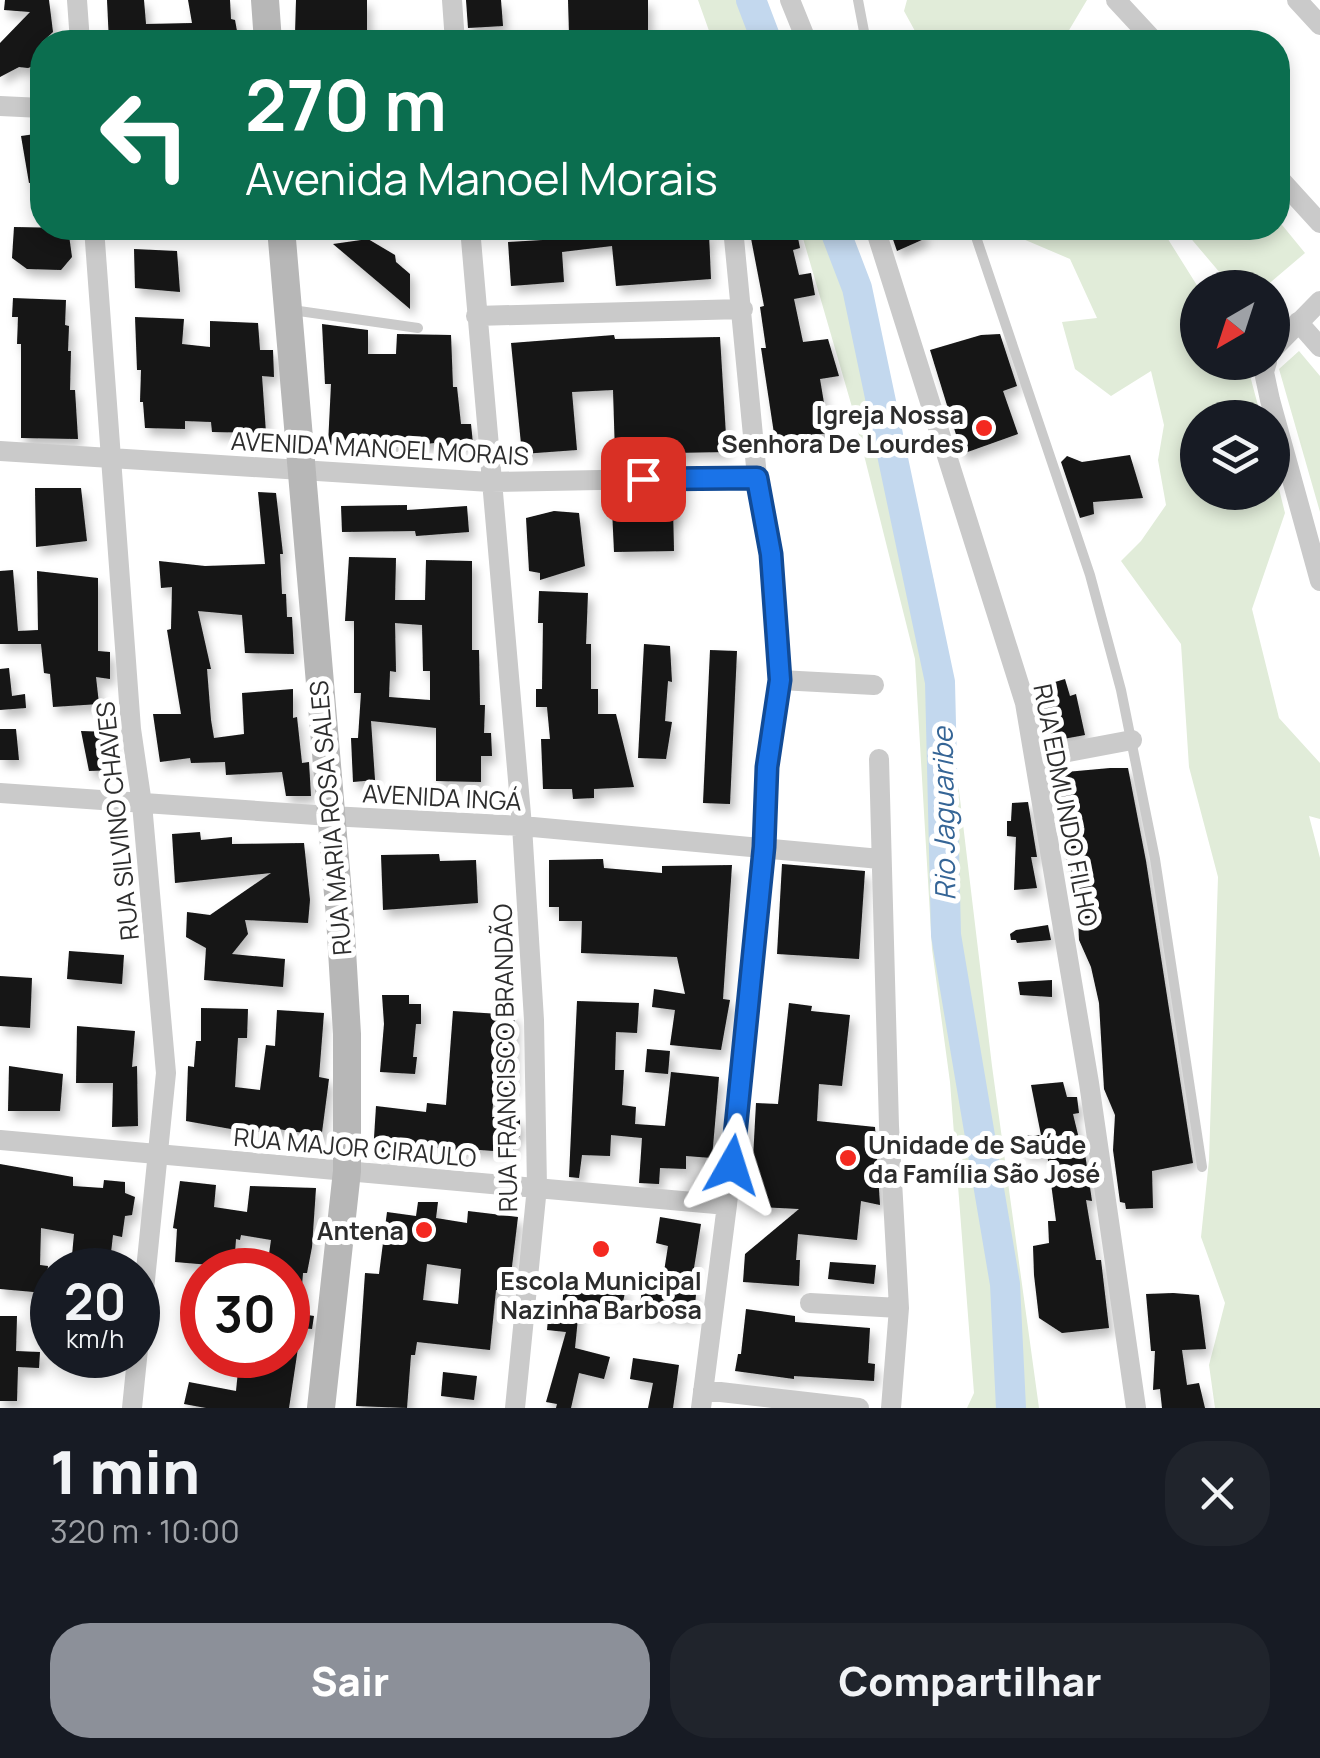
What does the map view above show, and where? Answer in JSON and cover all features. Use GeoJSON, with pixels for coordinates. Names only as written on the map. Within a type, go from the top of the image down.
{"type":"FeatureCollection","features":[{"type":"Feature","properties":{"kind":"main road"},"geometry":{"type":"LineString","coordinates":[[265,0],[267,30]]}},
{"type":"Feature","properties":{"kind":"main road","name":"RUA MARIA ROSA SALES"},"geometry":{"type":"LineString","coordinates":[[282,240],[347,1034],[348,1172],[321,1408]]}},
{"type":"Feature","properties":{"kind":"street"},"geometry":{"type":"LineString","coordinates":[[77,0],[79,30]]}},
{"type":"Feature","properties":{"kind":"street"},"geometry":{"type":"LineString","coordinates":[[452,0],[453,30]]}},
{"type":"Feature","properties":{"kind":"street"},"geometry":{"type":"LineString","coordinates":[[790,0],[802,30]]}},
{"type":"Feature","properties":{"kind":"street"},"geometry":{"type":"LineString","coordinates":[[1116,0],[1143,30]]}},
{"type":"Feature","properties":{"kind":"street"},"geometry":{"type":"LineString","coordinates":[[1297,0],[1320,25]]}},
{"type":"Feature","properties":{"kind":"street"},"geometry":{"type":"LineString","coordinates":[[0,106],[30,107]]}},
{"type":"Feature","properties":{"kind":"street"},"geometry":{"type":"LineString","coordinates":[[1290,189],[1320,223]]}},
{"type":"Feature","properties":{"kind":"street","name":"RUA SILVINO CHAVES"},"geometry":{"type":"LineString","coordinates":[[95,240],[130,729],[142,804],[166,1073],[132,1408]]}},
{"type":"Feature","properties":{"kind":"street","name":"RUA FRANCISCO BRANDÃO"},"geometry":{"type":"LineString","coordinates":[[471,240],[522,826],[534,1020],[537,1186],[516,1408]]}},
{"type":"Feature","properties":{"kind":"street"},"geometry":{"type":"LineString","coordinates":[[735,240],[757,478],[771,554],[780,680],[767,767],[764,847],[728,1205],[702,1399],[859,1408]]}},
{"type":"Feature","properties":{"kind":"street","name":"RUA EDMUNDO FILHO"},"geometry":{"type":"LineString","coordinates":[[879,240],[1025,703],[1089,1083],[1136,1408]]}},
{"type":"Feature","properties":{"kind":"street"},"geometry":{"type":"LineString","coordinates":[[1290,331],[1320,301]]}},
{"type":"Feature","properties":{"kind":"street"},"geometry":{"type":"LineString","coordinates":[[476,316],[743,309]]}},
{"type":"Feature","properties":{"kind":"street"},"geometry":{"type":"LineString","coordinates":[[1298,322],[1320,348]]}},
{"type":"Feature","properties":{"kind":"street"},"geometry":{"type":"LineString","coordinates":[[1266,380],[1320,581]]}},
{"type":"Feature","properties":{"kind":"street","name":"AVENIDA MANOEL MORAIS"},"geometry":{"type":"LineString","coordinates":[[0,451],[490,482],[757,478]]}},
{"type":"Feature","properties":{"kind":"street"},"geometry":{"type":"LineString","coordinates":[[780,680],[874,685]]}},
{"type":"Feature","properties":{"kind":"street"},"geometry":{"type":"LineString","coordinates":[[1036,758],[1132,740]]}},
{"type":"Feature","properties":{"kind":"street"},"geometry":{"type":"LineString","coordinates":[[879,759],[899,1308],[891,1408]]}},
{"type":"Feature","properties":{"kind":"street","name":"AVENIDA INGÁ"},"geometry":{"type":"LineString","coordinates":[[0,794],[522,826],[880,859]]}},
{"type":"Feature","properties":{"kind":"street","name":"RUA MAJOR CIRAULO"},"geometry":{"type":"LineString","coordinates":[[0,1140],[728,1205]]}},
{"type":"Feature","properties":{"kind":"street"},"geometry":{"type":"LineString","coordinates":[[810,1302],[899,1308]]}},
{"type":"Feature","properties":{"kind":"lane"},"geometry":{"type":"LineString","coordinates":[[858,0],[864,30]]}},
{"type":"Feature","properties":{"kind":"lane"},"geometry":{"type":"LineString","coordinates":[[977,240],[1090,576],[1132,740],[1155,859],[1202,1167]]}},
{"type":"Feature","properties":{"kind":"lane"},"geometry":{"type":"LineString","coordinates":[[286,310],[418,328]]}},
{"type":"Feature","properties":{"kind":"green space"},"geometry":{"type":"Polygon","coordinates":[[[698,0],[758,0],[769,30],[709,30],[698,0]]]}},
{"type":"Feature","properties":{"kind":"green space"},"geometry":{"type":"Polygon","coordinates":[[[907,0],[1087,0],[1069,30],[914,30],[904,11],[907,0]]]}},
{"type":"Feature","properties":{"kind":"green space"},"geometry":{"type":"Polygon","coordinates":[[[1290,235],[1305,253],[1285,270],[1218,270],[1192,240],[1290,240],[1290,235]]]}},
{"type":"Feature","properties":{"kind":"green space"},"geometry":{"type":"Polygon","coordinates":[[[803,240],[844,240],[874,323],[934,582],[992,1066],[1039,1408],[967,1408],[974,1393],[950,1082],[932,949],[915,659],[852,407],[803,240]]]}},
{"type":"Feature","properties":{"kind":"green space"},"geometry":{"type":"Polygon","coordinates":[[[1025,240],[1169,240],[1187,270],[1180,270],[1180,380],[1251,380],[1256,400],[1180,400],[1180,510],[1285,513],[1252,609],[1279,718],[1320,763],[1320,819],[1309,816],[1320,858],[1320,1408],[1215,1408],[1209,1365],[1225,1303],[1201,1237],[1209,1160],[1218,877],[1189,767],[1181,644],[1121,561],[1141,541],[1166,505],[1158,460],[1164,425],[1151,371],[1111,396],[1075,369],[1062,322],[1097,318],[1070,259],[1025,240]]]}},
{"type":"Feature","properties":{"kind":"green space"},"geometry":{"type":"Polygon","coordinates":[[[1299,351],[1320,376],[1320,512],[1282,380],[1290,380],[1290,359],[1299,351]]]}},
{"type":"Feature","properties":{"kind":"building"},"geometry":{"type":"Polygon","coordinates":[[[5,0],[49,0],[53,30],[30,30],[30,67],[19,67],[0,77],[0,43],[30,12],[4,10],[5,0]]]}},
{"type":"Feature","properties":{"kind":"building"},"geometry":{"type":"Polygon","coordinates":[[[107,0],[144,0],[146,24],[192,23],[188,0],[230,0],[231,19],[235,20],[237,30],[108,30],[107,0]]]}},
{"type":"Feature","properties":{"kind":"building"},"geometry":{"type":"Polygon","coordinates":[[[296,0],[367,0],[367,30],[295,30],[296,0]]]}},
{"type":"Feature","properties":{"kind":"building"},"geometry":{"type":"Polygon","coordinates":[[[466,0],[501,0],[503,26],[468,28],[466,0]]]}},
{"type":"Feature","properties":{"kind":"building"},"geometry":{"type":"Polygon","coordinates":[[[568,0],[648,0],[648,30],[569,30],[568,0]]]}},
{"type":"Feature","properties":{"kind":"building"},"geometry":{"type":"Polygon","coordinates":[[[30,135],[30,183],[29,183],[21,136],[30,135]]]}},
{"type":"Feature","properties":{"kind":"building"},"geometry":{"type":"Polygon","coordinates":[[[14,227],[30,227],[30,240],[70,240],[72,257],[61,270],[27,269],[12,258],[14,227]]]}},
{"type":"Feature","properties":{"kind":"building"},"geometry":{"type":"Polygon","coordinates":[[[370,240],[395,255],[396,262],[410,274],[410,309],[333,244],[370,240]]]}},
{"type":"Feature","properties":{"kind":"building"},"geometry":{"type":"Polygon","coordinates":[[[709,240],[711,279],[616,286],[612,246],[562,252],[564,282],[511,286],[508,242],[709,240]]]}},
{"type":"Feature","properties":{"kind":"building"},"geometry":{"type":"Polygon","coordinates":[[[751,240],[798,240],[800,248],[793,250],[799,275],[811,273],[815,295],[794,299],[803,342],[828,339],[839,376],[820,379],[829,433],[775,440],[761,348],[766,348],[760,307],[764,306],[751,240]]]}},
{"type":"Feature","properties":{"kind":"building"},"geometry":{"type":"Polygon","coordinates":[[[893,240],[922,240],[897,251],[893,240]]]}},
{"type":"Feature","properties":{"kind":"building"},"geometry":{"type":"Polygon","coordinates":[[[134,249],[177,251],[180,292],[135,288],[134,249]]]}},
{"type":"Feature","properties":{"kind":"building"},"geometry":{"type":"Polygon","coordinates":[[[13,298],[66,300],[70,390],[75,390],[78,439],[21,438],[21,344],[17,344],[18,317],[12,317],[13,298]]]}},
{"type":"Feature","properties":{"kind":"building"},"geometry":{"type":"Polygon","coordinates":[[[135,317],[184,319],[182,344],[210,347],[210,321],[258,323],[260,350],[273,350],[274,377],[262,376],[266,433],[212,432],[211,422],[185,421],[185,429],[145,428],[135,317]]]}},
{"type":"Feature","properties":{"kind":"building"},"geometry":{"type":"Polygon","coordinates":[[[322,324],[368,330],[368,354],[396,354],[397,334],[451,335],[453,387],[457,387],[461,424],[471,424],[473,444],[328,445],[331,384],[325,384],[322,324]]]}},
{"type":"Feature","properties":{"kind":"building"},"geometry":{"type":"Polygon","coordinates":[[[1000,334],[1017,386],[1003,391],[1018,434],[962,454],[930,350],[981,335],[1000,334]]]}},
{"type":"Feature","properties":{"kind":"building"},"geometry":{"type":"Polygon","coordinates":[[[614,335],[615,339],[720,337],[727,452],[615,454],[613,390],[572,392],[577,450],[522,454],[511,343],[614,335]]]}},
{"type":"Feature","properties":{"kind":"building"},"geometry":{"type":"Polygon","coordinates":[[[1130,455],[1143,498],[1093,502],[1094,514],[1080,518],[1061,462],[1067,456],[1082,462],[1130,455]]]}},
{"type":"Feature","properties":{"kind":"building"},"geometry":{"type":"Polygon","coordinates":[[[35,488],[81,488],[87,541],[36,547],[35,488]]]}},
{"type":"Feature","properties":{"kind":"building"},"geometry":{"type":"Polygon","coordinates":[[[258,492],[276,493],[283,554],[282,594],[286,594],[287,617],[292,617],[294,654],[245,653],[242,615],[198,611],[211,669],[207,669],[214,738],[244,734],[242,693],[293,689],[293,718],[297,717],[302,763],[309,762],[311,796],[286,796],[282,772],[226,775],[225,762],[191,763],[190,758],[160,762],[153,714],[181,714],[167,630],[171,629],[172,587],[161,588],[159,561],[205,566],[265,564],[258,492]]]}},
{"type":"Feature","properties":{"kind":"building"},"geometry":{"type":"Polygon","coordinates":[[[407,505],[407,510],[467,506],[469,532],[416,536],[415,531],[342,532],[341,506],[407,505]]]}},
{"type":"Feature","properties":{"kind":"building"},"geometry":{"type":"Polygon","coordinates":[[[673,507],[674,551],[614,552],[612,509],[673,507]]]}},
{"type":"Feature","properties":{"kind":"building"},"geometry":{"type":"Polygon","coordinates":[[[554,511],[579,513],[585,566],[540,580],[540,573],[529,571],[526,518],[554,511]]]}},
{"type":"Feature","properties":{"kind":"building"},"geometry":{"type":"Polygon","coordinates":[[[349,557],[396,558],[395,600],[425,600],[426,560],[472,561],[472,650],[479,650],[480,705],[485,705],[484,733],[491,733],[492,756],[481,756],[481,782],[436,781],[436,728],[371,721],[375,780],[353,782],[351,738],[358,738],[361,693],[354,693],[354,621],[345,621],[349,557]],[[395,623],[396,672],[390,671],[389,697],[430,700],[430,671],[423,671],[422,625],[395,623]]]}},
{"type":"Feature","properties":{"kind":"building"},"geometry":{"type":"Polygon","coordinates":[[[13,570],[18,631],[38,630],[37,571],[98,578],[98,651],[110,652],[110,679],[96,677],[99,704],[53,707],[50,674],[44,673],[41,644],[0,644],[0,571],[13,570]]]}},
{"type":"Feature","properties":{"kind":"building"},"geometry":{"type":"Polygon","coordinates":[[[539,591],[588,593],[586,644],[591,644],[591,689],[598,689],[598,714],[616,714],[634,787],[594,789],[594,798],[573,799],[572,789],[543,789],[541,739],[550,739],[547,707],[536,707],[536,689],[542,689],[543,623],[538,623],[539,591]]]}},
{"type":"Feature","properties":{"kind":"building"},"geometry":{"type":"Polygon","coordinates":[[[644,644],[670,646],[672,682],[668,681],[665,721],[672,722],[666,759],[638,758],[644,644]]]}},
{"type":"Feature","properties":{"kind":"building"},"geometry":{"type":"Polygon","coordinates":[[[710,650],[737,651],[730,804],[703,803],[710,650]]]}},
{"type":"Feature","properties":{"kind":"building"},"geometry":{"type":"Polygon","coordinates":[[[9,668],[12,696],[25,694],[26,708],[0,710],[0,669],[9,668]]]}},
{"type":"Feature","properties":{"kind":"building"},"geometry":{"type":"Polygon","coordinates":[[[1065,679],[1070,696],[1076,694],[1085,735],[1047,742],[1035,688],[1065,679]]]}},
{"type":"Feature","properties":{"kind":"building"},"geometry":{"type":"Polygon","coordinates":[[[0,729],[16,729],[19,760],[0,760],[0,729]]]}},
{"type":"Feature","properties":{"kind":"building"},"geometry":{"type":"Polygon","coordinates":[[[81,731],[110,732],[115,770],[89,771],[81,731]]]}},
{"type":"Feature","properties":{"kind":"building"},"geometry":{"type":"Polygon","coordinates":[[[1128,768],[1193,1163],[1152,1171],[1153,1208],[1126,1209],[1125,1203],[1120,1202],[1113,1150],[1115,1115],[1104,1089],[1099,1003],[1091,967],[1079,940],[1077,898],[1082,898],[1065,856],[1065,811],[1055,773],[1128,768]]]}},
{"type":"Feature","properties":{"kind":"building"},"geometry":{"type":"Polygon","coordinates":[[[1028,802],[1037,857],[1031,857],[1037,888],[1014,890],[1016,837],[1007,836],[1007,821],[1011,821],[1012,803],[1028,802]]]}},
{"type":"Feature","properties":{"kind":"building"},"geometry":{"type":"Polygon","coordinates":[[[200,832],[201,840],[232,837],[232,844],[304,843],[310,900],[308,923],[245,920],[248,934],[232,954],[285,959],[283,987],[204,980],[206,948],[186,937],[187,912],[210,915],[271,873],[175,883],[172,834],[200,832]]]}},
{"type":"Feature","properties":{"kind":"building"},"geometry":{"type":"Polygon","coordinates":[[[439,854],[440,861],[476,860],[478,903],[383,910],[381,855],[439,854]]]}},
{"type":"Feature","properties":{"kind":"building"},"geometry":{"type":"Polygon","coordinates":[[[603,859],[604,868],[662,873],[662,866],[732,865],[723,999],[730,1000],[721,1050],[670,1045],[675,1010],[652,1007],[654,989],[685,994],[677,957],[581,953],[582,921],[559,921],[559,907],[549,907],[549,860],[603,859]]]}},
{"type":"Feature","properties":{"kind":"building"},"geometry":{"type":"Polygon","coordinates":[[[782,864],[865,871],[859,959],[777,954],[782,864]]]}},
{"type":"Feature","properties":{"kind":"building"},"geometry":{"type":"Polygon","coordinates":[[[1048,925],[1051,940],[1011,940],[1010,934],[1016,930],[1048,925]]]}},
{"type":"Feature","properties":{"kind":"building"},"geometry":{"type":"Polygon","coordinates":[[[69,951],[124,955],[122,984],[67,979],[69,951]]]}},
{"type":"Feature","properties":{"kind":"building"},"geometry":{"type":"Polygon","coordinates":[[[0,976],[32,978],[30,1028],[0,1026],[0,976]]]}},
{"type":"Feature","properties":{"kind":"building"},"geometry":{"type":"Polygon","coordinates":[[[1052,980],[1052,997],[1020,995],[1018,982],[1052,980]]]}},
{"type":"Feature","properties":{"kind":"building"},"geometry":{"type":"Polygon","coordinates":[[[382,995],[409,995],[409,1004],[421,1004],[413,1057],[417,1057],[415,1074],[380,1072],[382,995]]]}},
{"type":"Feature","properties":{"kind":"building"},"geometry":{"type":"Polygon","coordinates":[[[577,1001],[639,1003],[637,1033],[616,1032],[615,1070],[624,1070],[622,1105],[636,1107],[635,1124],[665,1126],[671,1072],[719,1077],[712,1158],[686,1156],[686,1169],[660,1168],[659,1184],[639,1183],[642,1138],[611,1135],[610,1156],[582,1155],[579,1178],[569,1177],[577,1001]]]}},
{"type":"Feature","properties":{"kind":"building"},"geometry":{"type":"Polygon","coordinates":[[[789,1003],[812,1006],[811,1011],[850,1015],[842,1086],[819,1084],[817,1121],[875,1127],[880,1205],[861,1201],[857,1240],[798,1234],[799,1286],[743,1282],[745,1254],[799,1209],[760,1207],[761,1178],[752,1177],[756,1103],[778,1104],[789,1003]]]}},
{"type":"Feature","properties":{"kind":"building"},"geometry":{"type":"Polygon","coordinates":[[[201,1008],[248,1009],[247,1038],[238,1038],[235,1087],[260,1090],[266,1045],[275,1046],[277,1010],[324,1013],[319,1077],[329,1079],[321,1140],[278,1129],[277,1134],[231,1133],[231,1129],[186,1121],[188,1066],[194,1067],[196,1041],[201,1041],[201,1008]]]}},
{"type":"Feature","properties":{"kind":"building"},"geometry":{"type":"Polygon","coordinates":[[[453,1011],[515,1015],[513,1090],[494,1089],[492,1117],[520,1118],[520,1137],[514,1137],[514,1149],[467,1151],[418,1146],[418,1154],[373,1154],[376,1106],[426,1112],[427,1103],[446,1105],[453,1011]]]}},
{"type":"Feature","properties":{"kind":"building"},"geometry":{"type":"Polygon","coordinates":[[[77,1026],[135,1031],[132,1067],[137,1066],[138,1126],[112,1127],[113,1083],[76,1083],[77,1026]]]}},
{"type":"Feature","properties":{"kind":"building"},"geometry":{"type":"Polygon","coordinates":[[[647,1049],[670,1051],[668,1074],[645,1072],[647,1049]]]}},
{"type":"Feature","properties":{"kind":"building"},"geometry":{"type":"Polygon","coordinates":[[[9,1066],[63,1074],[60,1111],[8,1111],[9,1066]]]}},
{"type":"Feature","properties":{"kind":"building"},"geometry":{"type":"Polygon","coordinates":[[[1063,1082],[1067,1097],[1077,1097],[1079,1113],[1073,1114],[1084,1147],[1092,1201],[1086,1200],[1096,1260],[1101,1260],[1109,1328],[1062,1333],[1039,1318],[1034,1275],[1033,1246],[1049,1243],[1048,1221],[1056,1221],[1047,1153],[1023,1153],[1020,1136],[1041,1135],[1031,1085],[1063,1082]]]}},
{"type":"Feature","properties":{"kind":"building"},"geometry":{"type":"Polygon","coordinates":[[[0,1164],[73,1177],[73,1186],[103,1188],[104,1180],[125,1182],[125,1193],[135,1197],[132,1215],[125,1216],[122,1237],[113,1235],[112,1248],[73,1248],[74,1234],[41,1228],[40,1248],[30,1248],[30,1292],[0,1289],[0,1164]]]}},
{"type":"Feature","properties":{"kind":"building"},"geometry":{"type":"Polygon","coordinates":[[[180,1181],[216,1185],[214,1207],[247,1212],[250,1186],[316,1188],[310,1257],[310,1248],[270,1248],[271,1240],[241,1235],[235,1248],[180,1248],[180,1262],[175,1262],[177,1229],[173,1228],[180,1181]]]}},
{"type":"Feature","properties":{"kind":"building"},"geometry":{"type":"Polygon","coordinates":[[[418,1202],[438,1202],[436,1218],[467,1223],[468,1211],[518,1217],[509,1291],[496,1290],[490,1350],[417,1342],[415,1355],[411,1355],[407,1408],[356,1406],[365,1273],[379,1274],[387,1212],[416,1216],[418,1202]],[[427,1264],[423,1300],[458,1304],[461,1269],[427,1264]]]}},
{"type":"Feature","properties":{"kind":"building"},"geometry":{"type":"Polygon","coordinates":[[[660,1217],[701,1224],[690,1293],[696,1294],[694,1318],[639,1313],[642,1289],[661,1291],[668,1246],[656,1243],[660,1217]]]}},
{"type":"Feature","properties":{"kind":"building"},"geometry":{"type":"Polygon","coordinates":[[[830,1262],[876,1265],[874,1284],[828,1279],[830,1262]]]}},
{"type":"Feature","properties":{"kind":"building"},"geometry":{"type":"Polygon","coordinates":[[[564,1283],[626,1288],[621,1311],[579,1308],[575,1348],[610,1357],[604,1379],[579,1373],[571,1408],[556,1408],[557,1404],[546,1402],[566,1332],[547,1330],[549,1309],[562,1310],[564,1283]]]}},
{"type":"Feature","properties":{"kind":"building"},"geometry":{"type":"Polygon","coordinates":[[[1146,1294],[1199,1295],[1206,1349],[1182,1350],[1187,1385],[1199,1383],[1205,1408],[1162,1408],[1160,1389],[1153,1390],[1155,1351],[1151,1351],[1146,1294]]]}},
{"type":"Feature","properties":{"kind":"building"},"geometry":{"type":"Polygon","coordinates":[[[746,1309],[795,1316],[795,1322],[870,1328],[868,1363],[875,1364],[874,1381],[794,1379],[735,1371],[746,1309]]]}},
{"type":"Feature","properties":{"kind":"building"},"geometry":{"type":"Polygon","coordinates":[[[0,1316],[17,1316],[16,1351],[30,1352],[30,1368],[18,1367],[17,1401],[0,1401],[0,1316]]]}},
{"type":"Feature","properties":{"kind":"building"},"geometry":{"type":"Polygon","coordinates":[[[633,1358],[679,1365],[673,1408],[648,1408],[653,1383],[630,1379],[633,1358]]]}},
{"type":"Feature","properties":{"kind":"building"},"geometry":{"type":"Polygon","coordinates":[[[443,1372],[477,1376],[474,1400],[441,1396],[443,1372]]]}},
{"type":"Feature","properties":{"kind":"building"},"geometry":{"type":"Polygon","coordinates":[[[237,1378],[294,1378],[289,1408],[206,1408],[184,1404],[189,1382],[236,1391],[237,1378]]]}},
{"type":"Feature","properties":{"kind":"waterway","name":"Rio Jaguaribe"},"geometry":{"type":"LineString","coordinates":[[751,0],[762,30]]}},
{"type":"Feature","properties":{"kind":"waterway","name":"Rio Jaguaribe"},"geometry":{"type":"LineString","coordinates":[[839,240],[857,288],[940,682],[946,935],[1005,1284],[1011,1408]]}},
{"type":"Feature","properties":{"kind":"place","name":"Igreja Nossa Senhora De Lourdes"},"geometry":{"type":"Point","coordinates":[984,428]}},
{"type":"Feature","properties":{"kind":"place","name":"Unidade de Saúde da Família São José"},"geometry":{"type":"Point","coordinates":[848,1158]}},
{"type":"Feature","properties":{"kind":"place","name":"Antena"},"geometry":{"type":"Point","coordinates":[424,1230]}},
{"type":"Feature","properties":{"kind":"place","name":"Escola Municipal Nazinha Barbosa"},"geometry":{"type":"Point","coordinates":[601,1249]}},
{"type":"Feature","properties":{"kind":"route"},"geometry":{"type":"LineString","coordinates":[[643,479],[757,478],[771,554],[780,680],[767,767],[764,847],[732,1165]]}}]}
